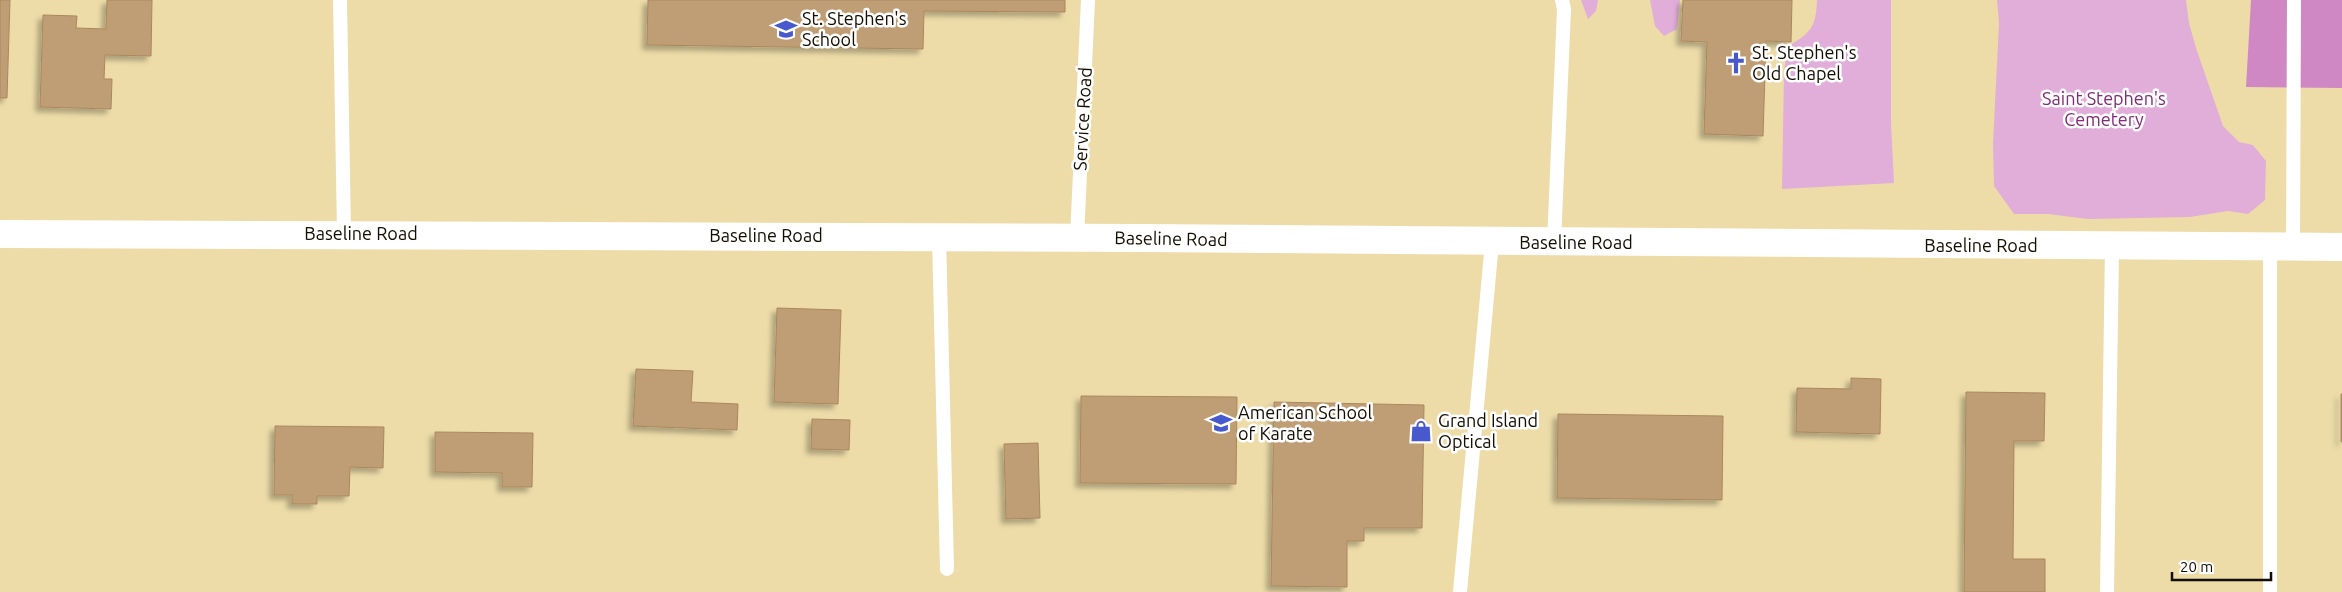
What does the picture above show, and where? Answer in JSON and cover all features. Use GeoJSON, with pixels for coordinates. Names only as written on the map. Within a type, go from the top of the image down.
{"type":"FeatureCollection","features":[{"type":"Feature","properties":{"kind":"street","name":"Baseline Road"},"geometry":{"type":"LineString","coordinates":[[0,234],[344,233],[939,236],[2112,247],[2342,246]]}},
{"type":"Feature","properties":{"kind":"lane"},"geometry":{"type":"LineString","coordinates":[[340,0],[344,233]]}},
{"type":"Feature","properties":{"kind":"lane","name":"Service Road"},"geometry":{"type":"LineString","coordinates":[[1078,238],[1088,0]]}},
{"type":"Feature","properties":{"kind":"lane"},"geometry":{"type":"LineString","coordinates":[[1554,243],[1564,9],[1562,0]]}},
{"type":"Feature","properties":{"kind":"lane"},"geometry":{"type":"LineString","coordinates":[[2270,592],[2281,247],[2294,0]]}},
{"type":"Feature","properties":{"kind":"lane"},"geometry":{"type":"LineString","coordinates":[[939,236],[947,569]]}},
{"type":"Feature","properties":{"kind":"lane"},"geometry":{"type":"LineString","coordinates":[[1460,592],[1492,242]]}},
{"type":"Feature","properties":{"kind":"lane"},"geometry":{"type":"LineString","coordinates":[[2107,592],[2112,247]]}},
{"type":"Feature","properties":{"kind":"green space"},"geometry":{"type":"Polygon","coordinates":[[[1581,0],[1598,0],[1596,11],[1588,19],[1581,0]]]}},
{"type":"Feature","properties":{"kind":"green space"},"geometry":{"type":"Polygon","coordinates":[[[1650,0],[1680,0],[1677,29],[1664,36],[1655,26],[1650,0]]]}},
{"type":"Feature","properties":{"kind":"green space"},"geometry":{"type":"Polygon","coordinates":[[[1817,0],[1891,0],[1891,123],[1894,183],[1782,189],[1784,72],[1788,46],[1802,37],[1811,28],[1815,17],[1817,0]]]}},
{"type":"Feature","properties":{"kind":"green space","name":"Saint Stephen's Cemetery"},"geometry":{"type":"Polygon","coordinates":[[[1997,0],[2186,0],[2189,23],[2196,48],[2223,126],[2239,142],[2253,145],[2266,161],[2265,200],[2248,214],[2228,211],[2190,217],[2088,219],[2048,214],[2014,214],[1994,186],[1993,143],[1999,23],[1997,0]]]}},
{"type":"Feature","properties":{"kind":"shaded area"},"geometry":{"type":"Polygon","coordinates":[[[2251,0],[2342,0],[2342,88],[2246,87],[2251,0]]]}},
{"type":"Feature","properties":{"kind":"building"},"geometry":{"type":"Polygon","coordinates":[[[0,0],[10,0],[7,98],[0,98],[0,0]]]}},
{"type":"Feature","properties":{"kind":"building"},"geometry":{"type":"Polygon","coordinates":[[[107,0],[152,0],[151,56],[105,55],[104,79],[112,79],[111,109],[40,107],[43,15],[77,16],[76,28],[106,29],[107,0]]]}},
{"type":"Feature","properties":{"kind":"building","name":"St. Stephen's School"},"geometry":{"type":"Polygon","coordinates":[[[648,0],[1065,0],[1065,12],[924,11],[923,49],[647,45],[648,0]]]}},
{"type":"Feature","properties":{"kind":"building","name":"St. Stephen's Old Chapel"},"geometry":{"type":"Polygon","coordinates":[[[1683,0],[1792,0],[1791,42],[1766,41],[1763,136],[1704,134],[1707,42],[1681,41],[1683,0]]]}},
{"type":"Feature","properties":{"kind":"building"},"geometry":{"type":"Polygon","coordinates":[[[777,308],[841,310],[838,404],[774,402],[777,308]]]}},
{"type":"Feature","properties":{"kind":"building"},"geometry":{"type":"Polygon","coordinates":[[[636,369],[693,371],[691,402],[738,404],[737,430],[633,426],[636,369]]]}},
{"type":"Feature","properties":{"kind":"building"},"geometry":{"type":"Polygon","coordinates":[[[1851,378],[1881,379],[1880,434],[1796,432],[1797,388],[1851,389],[1851,378]]]}},
{"type":"Feature","properties":{"kind":"building"},"geometry":{"type":"Polygon","coordinates":[[[1966,392],[2045,393],[2044,441],[2014,441],[2013,559],[2045,559],[2045,592],[1964,592],[1966,392]]]}},
{"type":"Feature","properties":{"kind":"building"},"geometry":{"type":"Polygon","coordinates":[[[2342,394],[2342,442],[2341,442],[2342,394]]]}},
{"type":"Feature","properties":{"kind":"building"},"geometry":{"type":"Polygon","coordinates":[[[1081,396],[1237,397],[1236,484],[1080,483],[1081,396]]]}},
{"type":"Feature","properties":{"kind":"building"},"geometry":{"type":"Polygon","coordinates":[[[1274,402],[1424,405],[1422,528],[1364,528],[1364,541],[1347,541],[1347,587],[1271,586],[1274,402]]]}},
{"type":"Feature","properties":{"kind":"building"},"geometry":{"type":"Polygon","coordinates":[[[1558,414],[1723,416],[1722,500],[1557,498],[1558,414]]]}},
{"type":"Feature","properties":{"kind":"building"},"geometry":{"type":"Polygon","coordinates":[[[812,419],[850,420],[849,450],[811,449],[812,419]]]}},
{"type":"Feature","properties":{"kind":"building"},"geometry":{"type":"Polygon","coordinates":[[[275,426],[384,427],[383,468],[350,467],[349,496],[317,496],[317,504],[292,504],[292,495],[274,495],[275,426]]]}},
{"type":"Feature","properties":{"kind":"building"},"geometry":{"type":"Polygon","coordinates":[[[435,432],[533,433],[532,487],[502,487],[502,473],[435,472],[435,432]]]}},
{"type":"Feature","properties":{"kind":"building"},"geometry":{"type":"Polygon","coordinates":[[[1038,443],[1040,518],[1006,519],[1004,444],[1038,443]]]}},
{"type":"Feature","properties":{"kind":"place","name":"St. Stephen's School"},"geometry":{"type":"Point","coordinates":[786,29]}},
{"type":"Feature","properties":{"kind":"place","name":"St. Stephen's Old Chapel"},"geometry":{"type":"Point","coordinates":[1736,63]}},
{"type":"Feature","properties":{"kind":"place","name":"American School of Karate"},"geometry":{"type":"Point","coordinates":[1221,423]}},
{"type":"Feature","properties":{"kind":"place","name":"Grand Island Optical"},"geometry":{"type":"Point","coordinates":[1421,431]}}]}
